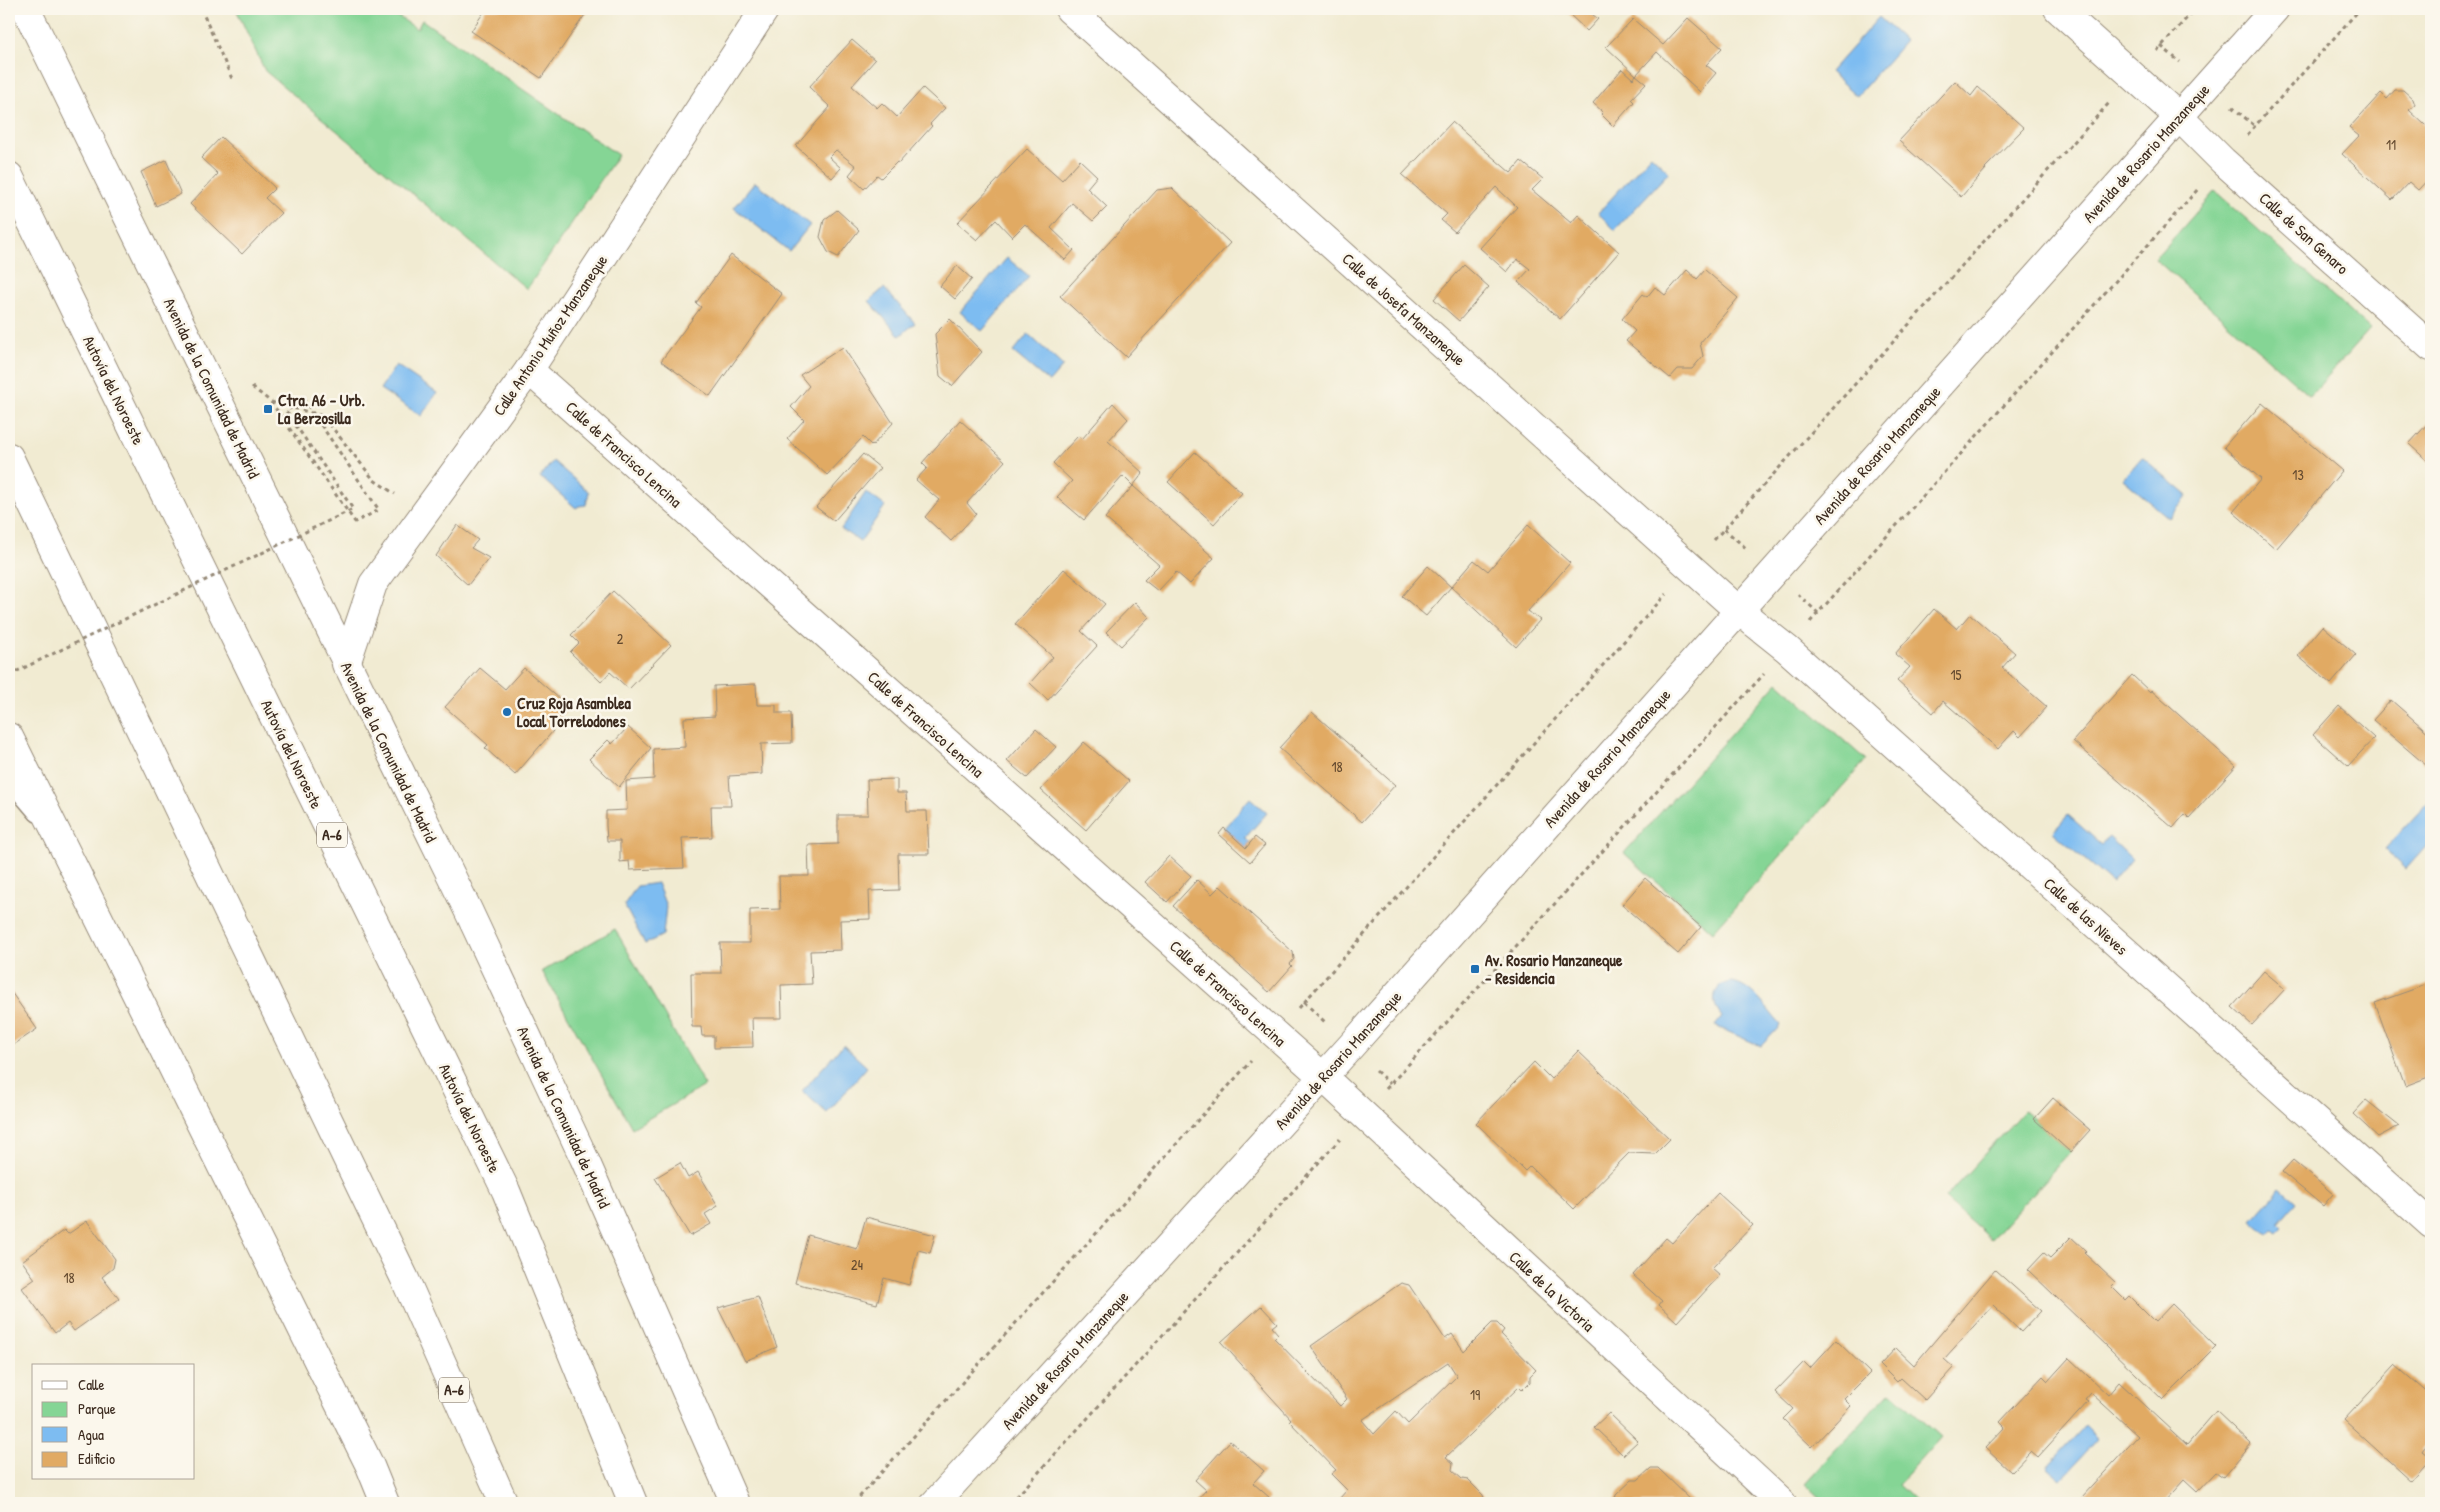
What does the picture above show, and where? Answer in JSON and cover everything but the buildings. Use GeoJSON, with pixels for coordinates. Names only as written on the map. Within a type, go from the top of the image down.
{"type":"FeatureCollection","features":[{"type":"Feature","properties":{"kind":"main road","name":"Avenida de la Comunidad de Madrid"},"geometry":{"type":"LineString","coordinates":[[26,9],[232,425],[346,664],[468,910],[584,1158],[736,1503]]}},
{"type":"Feature","properties":{"kind":"main road","name":"Calle Antonio Muñoz Manzaneque"},"geometry":{"type":"LineString","coordinates":[[346,664],[373,584],[530,370],[765,9]]}},
{"type":"Feature","properties":{"kind":"main road","name":"Calle de Josefa Manzaneque"},"geometry":{"type":"LineString","coordinates":[[1069,9],[1738,610]]}},
{"type":"Feature","properties":{"kind":"main road","name":"Calle de San Genaro"},"geometry":{"type":"LineString","coordinates":[[2058,9],[2179,117],[2223,161],[2431,347]]}},
{"type":"Feature","properties":{"kind":"main road","name":"Avenida de Rosario Manzaneque"},"geometry":{"type":"LineString","coordinates":[[935,1503],[1323,1078],[2275,9]]}},
{"type":"Feature","properties":{"kind":"main road","name":"Autovía del Noroeste"},"geometry":{"type":"LineString","coordinates":[[9,176],[506,1191],[632,1503]]}},
{"type":"Feature","properties":{"kind":"main road","name":"Calle de Francisco Lencina"},"geometry":{"type":"LineString","coordinates":[[530,370],[1323,1078]]}},
{"type":"Feature","properties":{"kind":"main road","name":"A-6"},"geometry":{"type":"LineString","coordinates":[[9,457],[404,1277],[504,1503]]}},
{"type":"Feature","properties":{"kind":"main road","name":"Calle de las Nieves"},"geometry":{"type":"LineString","coordinates":[[1738,610],[1787,649],[2431,1224]]}},
{"type":"Feature","properties":{"kind":"main road"},"geometry":{"type":"LineString","coordinates":[[9,737],[58,840],[370,1466],[385,1503]]}},
{"type":"Feature","properties":{"kind":"main road","name":"Calle de la Victoria"},"geometry":{"type":"LineString","coordinates":[[1323,1078],[1782,1503]]}},
{"type":"Feature","properties":{"kind":"lane"},"geometry":{"type":"LineString","coordinates":[[9,780],[58,840]]}},
{"type":"Feature","properties":{"kind":"path"},"geometry":{"type":"LineString","coordinates":[[201,9],[233,81]]}},
{"type":"Feature","properties":{"kind":"path"},"geometry":{"type":"LineString","coordinates":[[854,1503],[1275,1035],[1691,566],[2195,9]]}},
{"type":"Feature","properties":{"kind":"path"},"geometry":{"type":"LineString","coordinates":[[1011,1503],[1362,1114],[1787,649],[2360,9]]}},
{"type":"Feature","properties":{"kind":"path"},"geometry":{"type":"LineString","coordinates":[[9,675],[274,548],[291,539],[344,514],[353,509],[286,411],[304,400],[379,510],[355,522],[350,514],[344,506],[310,458],[271,402],[323,416],[374,480],[403,499]]}},
{"type":"Feature","properties":{"kind":"green space"},"geometry":{"type":"Polygon","coordinates":[[[236,9],[387,9],[417,29],[422,20],[618,155],[527,289],[265,71],[236,9]]]}},
{"type":"Feature","properties":{"kind":"green space"},"geometry":{"type":"Polygon","coordinates":[[[2215,191],[2370,329],[2310,396],[2155,259],[2215,191]]]}},
{"type":"Feature","properties":{"kind":"green space"},"geometry":{"type":"Polygon","coordinates":[[[1778,682],[1866,760],[1713,932],[1624,853],[1778,682]]]}},
{"type":"Feature","properties":{"kind":"green space"},"geometry":{"type":"Polygon","coordinates":[[[615,929],[705,1086],[632,1128],[542,971],[615,929]]]}},
{"type":"Feature","properties":{"kind":"green space"},"geometry":{"type":"Polygon","coordinates":[[[2024,1110],[2070,1152],[1991,1239],[1945,1198],[2024,1110]]]}},
{"type":"Feature","properties":{"kind":"green space"},"geometry":{"type":"Polygon","coordinates":[[[1890,1391],[1941,1437],[1898,1485],[1917,1503],[1825,1503],[1805,1484],[1890,1391]]]}},
{"type":"Feature","properties":{"kind":"water"},"geometry":{"type":"Polygon","coordinates":[[[1879,17],[1905,41],[1857,96],[1830,72],[1879,17]]]}},
{"type":"Feature","properties":{"kind":"water"},"geometry":{"type":"Polygon","coordinates":[[[1651,155],[1669,172],[1615,230],[1598,213],[1651,155]]]}},
{"type":"Feature","properties":{"kind":"water"},"geometry":{"type":"Polygon","coordinates":[[[755,182],[810,225],[789,251],[734,208],[755,182]]]}},
{"type":"Feature","properties":{"kind":"water"},"geometry":{"type":"Polygon","coordinates":[[[1007,258],[1029,276],[982,331],[960,312],[1007,258]]]}},
{"type":"Feature","properties":{"kind":"water"},"geometry":{"type":"Polygon","coordinates":[[[884,288],[915,323],[900,336],[869,301],[884,288]]]}},
{"type":"Feature","properties":{"kind":"water"},"geometry":{"type":"Polygon","coordinates":[[[1028,334],[1063,366],[1049,382],[1013,352],[1028,334]]]}},
{"type":"Feature","properties":{"kind":"water"},"geometry":{"type":"Polygon","coordinates":[[[396,365],[437,393],[421,416],[380,389],[396,365]]]}},
{"type":"Feature","properties":{"kind":"water"},"geometry":{"type":"Polygon","coordinates":[[[2142,457],[2188,496],[2169,518],[2123,479],[2142,457]]]}},
{"type":"Feature","properties":{"kind":"water"},"geometry":{"type":"Polygon","coordinates":[[[553,461],[589,492],[586,505],[576,508],[540,477],[553,461]]]}},
{"type":"Feature","properties":{"kind":"water"},"geometry":{"type":"Polygon","coordinates":[[[866,492],[885,506],[860,542],[841,529],[866,492]]]}},
{"type":"Feature","properties":{"kind":"water"},"geometry":{"type":"Polygon","coordinates":[[[1250,798],[1267,813],[1245,838],[1250,843],[1246,848],[1224,828],[1250,798]]]}},
{"type":"Feature","properties":{"kind":"water"},"geometry":{"type":"Polygon","coordinates":[[[2431,799],[2431,841],[2406,869],[2385,849],[2431,799]]]}},
{"type":"Feature","properties":{"kind":"water"},"geometry":{"type":"Polygon","coordinates":[[[2068,815],[2101,844],[2109,837],[2132,859],[2112,883],[2053,832],[2068,815]]]}},
{"type":"Feature","properties":{"kind":"water"},"geometry":{"type":"Polygon","coordinates":[[[657,883],[666,906],[663,935],[645,944],[624,905],[637,886],[657,883]]]}},
{"type":"Feature","properties":{"kind":"water"},"geometry":{"type":"Polygon","coordinates":[[[1730,982],[1737,983],[1751,992],[1781,1025],[1761,1046],[1715,1026],[1722,1017],[1716,1007],[1716,991],[1719,987],[1730,982]]]}},
{"type":"Feature","properties":{"kind":"water"},"geometry":{"type":"Polygon","coordinates":[[[843,1045],[867,1067],[827,1113],[802,1091],[843,1045]]]}},
{"type":"Feature","properties":{"kind":"water"},"geometry":{"type":"Polygon","coordinates":[[[2280,1188],[2296,1202],[2278,1223],[2282,1227],[2276,1233],[2272,1230],[2268,1234],[2252,1220],[2280,1188]]]}},
{"type":"Feature","properties":{"kind":"water"},"geometry":{"type":"Polygon","coordinates":[[[2085,1426],[2098,1439],[2061,1479],[2047,1467],[2085,1426]]]}},
{"type":"Feature","properties":{"kind":"place","name":"Ctra. A6 - Urb. La Berzosilla"},"geometry":{"type":"Point","coordinates":[268,409]}},
{"type":"Feature","properties":{"kind":"place","name":"Cruz Roja Asamblea Local Torrelodones"},"geometry":{"type":"Point","coordinates":[507,712]}},
{"type":"Feature","properties":{"kind":"place","name":"Av. Rosario Manzaneque - Residencia"},"geometry":{"type":"Point","coordinates":[1475,969]}}]}
